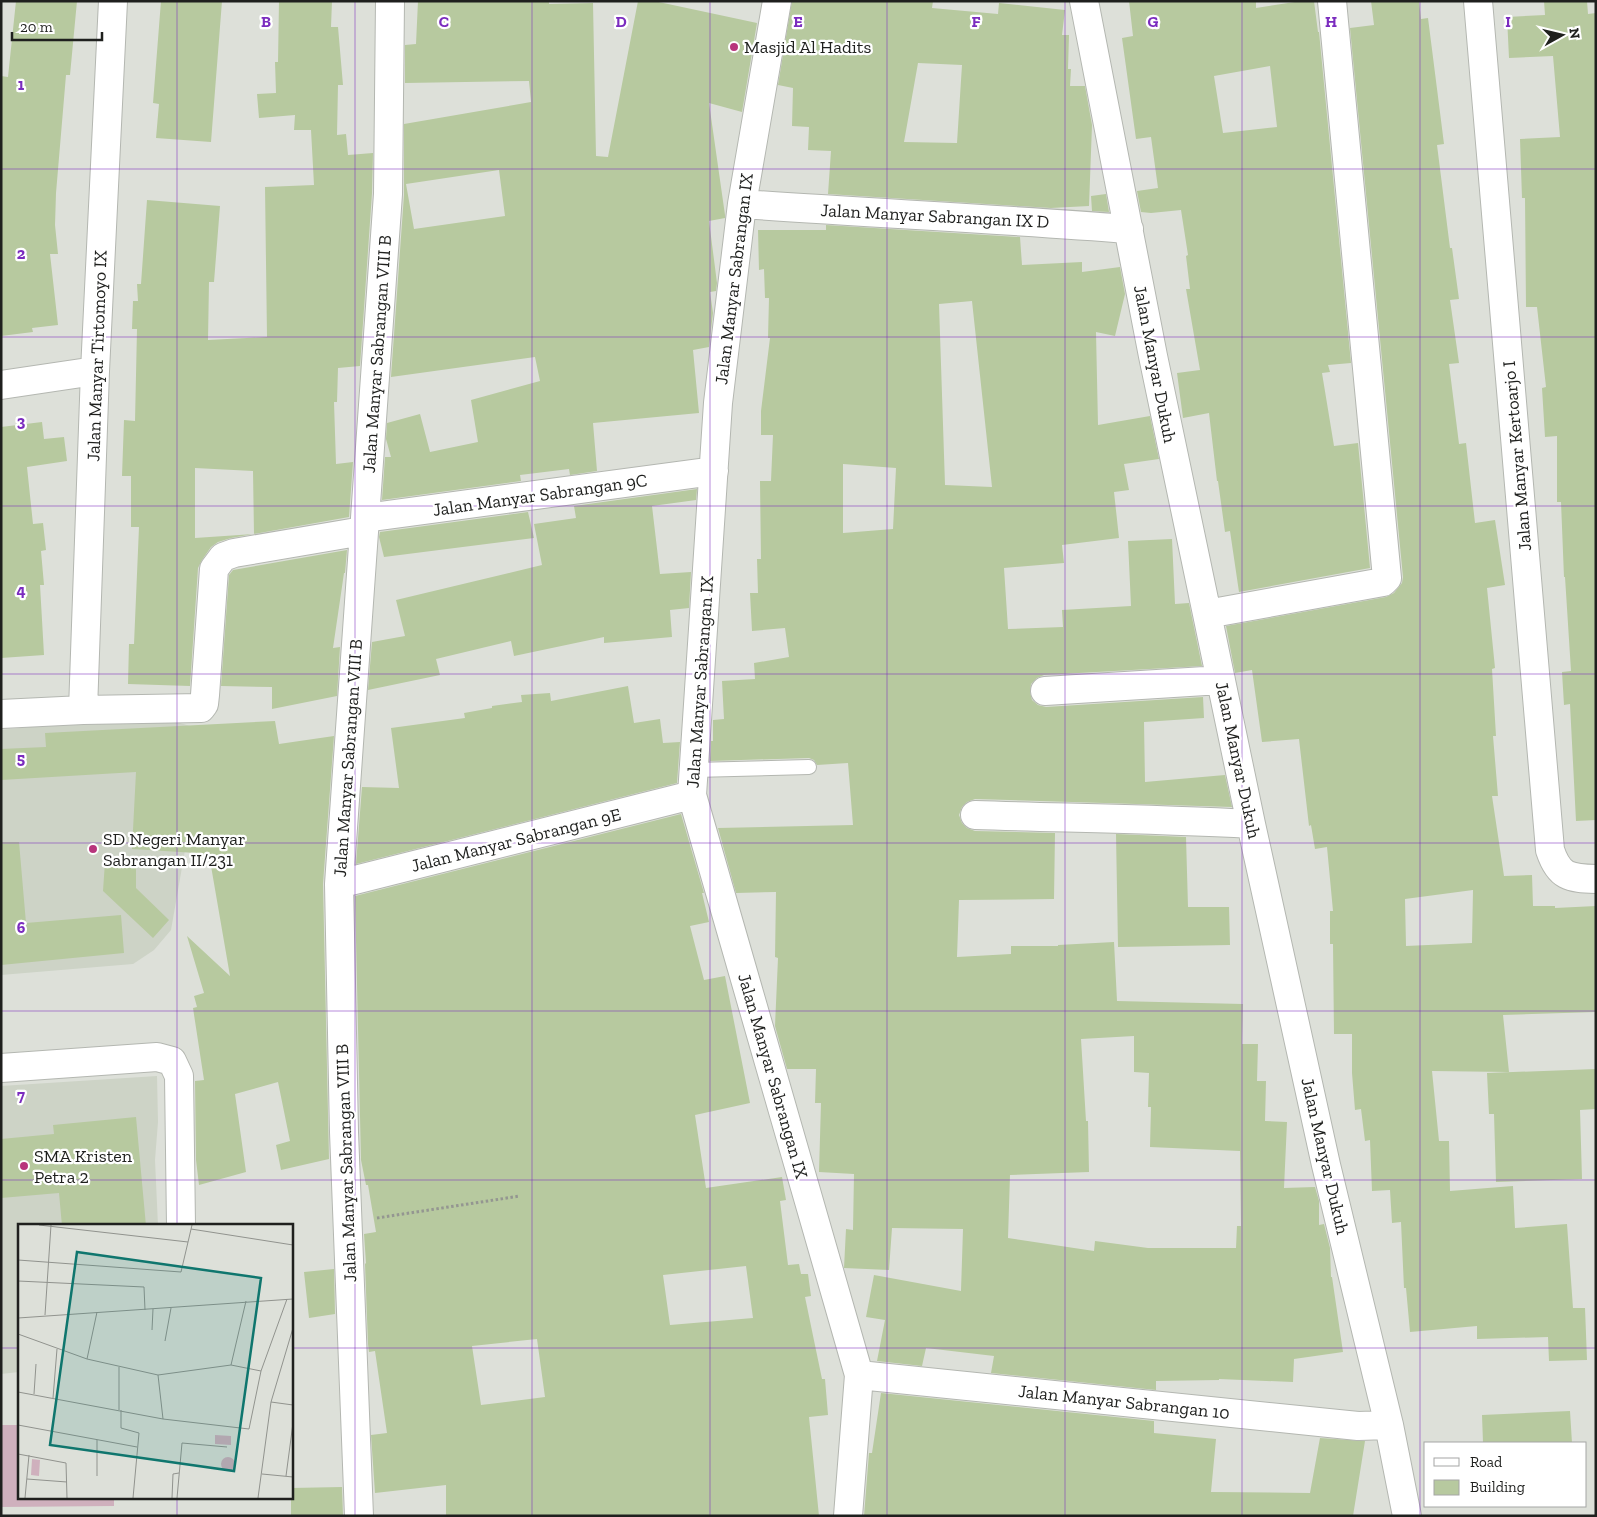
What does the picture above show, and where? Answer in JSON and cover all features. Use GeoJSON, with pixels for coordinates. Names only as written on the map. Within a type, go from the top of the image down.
{"type":"FeatureCollection","features":[{"type":"Feature","properties":{"kind":"street","name":"Jalan Manyar Tirtomoyo IX"},"geometry":{"type":"LineString","coordinates":[[83,710],[95,371],[113,1]]}},
{"type":"Feature","properties":{"kind":"street","name":"Jalan Manyar Sabrangan VIII B"},"geometry":{"type":"LineString","coordinates":[[359,1516],[344,1122],[339,884],[388,194],[390,1]]}},
{"type":"Feature","properties":{"kind":"street","name":"Jalan Manyar Sabrangan IX"},"geometry":{"type":"LineString","coordinates":[[777,1],[742,204],[718,403],[693,783],[859,1375]]}},
{"type":"Feature","properties":{"kind":"street","name":"Jalan Manyar Dukuh"},"geometry":{"type":"LineString","coordinates":[[1084,1],[1153,356],[1221,680],[1326,1165],[1389,1425],[1407,1516]]}},
{"type":"Feature","properties":{"kind":"street"},"geometry":{"type":"LineString","coordinates":[[1207,614],[1383,582],[1387,578],[1332,1]]}},
{"type":"Feature","properties":{"kind":"street","name":"Jalan Manyar Kertoarjo I"},"geometry":{"type":"LineString","coordinates":[[1478,1],[1550,850],[1555,864],[1565,874],[1579,878],[1596,879]]}},
{"type":"Feature","properties":{"kind":"street","name":"Jalan Manyar Sabrangan IX D"},"geometry":{"type":"LineString","coordinates":[[742,204],[1129,229]]}},
{"type":"Feature","properties":{"kind":"street"},"geometry":{"type":"LineString","coordinates":[[1,385],[95,371]]}},
{"type":"Feature","properties":{"kind":"street","name":"Jalan Manyar Sabrangan 9C"},"geometry":{"type":"LineString","coordinates":[[83,710],[193,710],[200,708],[204,704],[214,569],[223,557],[364,524],[714,471]]}},
{"type":"Feature","properties":{"kind":"street"},"geometry":{"type":"LineString","coordinates":[[1045,692],[1221,680]]}},
{"type":"Feature","properties":{"kind":"street"},"geometry":{"type":"LineString","coordinates":[[1,714],[83,710]]}},
{"type":"Feature","properties":{"kind":"street","name":"Jalan Manyar Sabrangan 9E"},"geometry":{"type":"LineString","coordinates":[[339,884],[693,783]]}},
{"type":"Feature","properties":{"kind":"street"},"geometry":{"type":"LineString","coordinates":[[975,815],[1091,819],[1173,819],[1252,824]]}},
{"type":"Feature","properties":{"kind":"street"},"geometry":{"type":"LineString","coordinates":[[1,1068],[157,1057],[172,1061],[179,1076],[181,1224]]}},
{"type":"Feature","properties":{"kind":"street"},"geometry":{"type":"LineString","coordinates":[[848,1516],[859,1375]]}},
{"type":"Feature","properties":{"kind":"street","name":"Jalan Manyar Sabrangan 10"},"geometry":{"type":"LineString","coordinates":[[859,1375],[1358,1426],[1389,1425]]}},
{"type":"Feature","properties":{"kind":"lane"},"geometry":{"type":"LineString","coordinates":[[693,783],[809,767]]}},
{"type":"Feature","properties":{"kind":"path"},"geometry":{"type":"LineString","coordinates":[[348,1223],[520,1196]]}},
{"type":"Feature","properties":{"kind":"shaded area","name":"SD Negeri Manyar Sabrangan II/231"},"geometry":{"type":"Polygon","coordinates":[[[173,721],[197,728],[191,816],[171,930],[154,950],[133,964],[1,975],[1,730],[173,721]]]}},
{"type":"Feature","properties":{"kind":"shaded area"},"geometry":{"type":"Polygon","coordinates":[[[157,1076],[158,1122],[155,1160],[158,1224],[18,1224],[18,1372],[1,1374],[1,1086],[157,1076]]]}},
{"type":"Feature","properties":{"kind":"shaded area"},"geometry":{"type":"Polygon","coordinates":[[[1,1425],[18,1425],[18,1500],[114,1500],[114,1506],[1,1507],[1,1425]]]}},
{"type":"Feature","properties":{"kind":"building"},"geometry":{"type":"Polygon","coordinates":[[[16,1],[77,1],[70,75],[66,75],[56,193],[55,225],[58,254],[50,254],[58,325],[32,328],[33,332],[1,336],[1,76],[8,77],[16,1]]]}},
{"type":"Feature","properties":{"kind":"building"},"geometry":{"type":"Polygon","coordinates":[[[161,1],[222,1],[211,142],[156,138],[159,104],[153,103],[161,1]]]}},
{"type":"Feature","properties":{"kind":"building"},"geometry":{"type":"Polygon","coordinates":[[[279,1],[332,1],[331,27],[338,27],[343,85],[338,85],[337,135],[346,134],[348,155],[373,153],[360,366],[338,368],[337,402],[334,402],[336,464],[353,462],[349,517],[254,534],[253,471],[195,468],[195,538],[253,534],[218,542],[211,547],[198,568],[190,686],[128,684],[129,644],[134,644],[139,527],[131,527],[131,476],[122,476],[124,420],[135,421],[137,329],[132,329],[133,301],[138,301],[137,284],[141,284],[147,200],[220,206],[214,282],[209,282],[208,340],[267,337],[265,187],[314,185],[311,130],[294,130],[295,115],[259,118],[257,94],[276,93],[275,62],[278,62],[279,1]]]}},
{"type":"Feature","properties":{"kind":"building"},"geometry":{"type":"Polygon","coordinates":[[[418,1],[549,1],[549,4],[593,3],[596,156],[608,157],[638,1],[654,1],[757,23],[742,112],[709,103],[725,218],[709,221],[717,283],[716,291],[710,292],[713,313],[709,347],[693,350],[699,413],[593,423],[597,471],[570,475],[569,469],[520,475],[521,481],[382,500],[385,457],[391,457],[386,439],[387,423],[420,414],[430,452],[478,442],[471,400],[540,381],[535,357],[391,377],[404,195],[404,124],[531,102],[529,81],[405,83],[405,45],[416,44],[418,1]],[[499,170],[406,184],[414,229],[505,216],[499,170]]]}},
{"type":"Feature","properties":{"kind":"building"},"geometry":{"type":"Polygon","coordinates":[[[792,1],[933,1],[932,8],[998,14],[999,3],[1065,10],[1062,35],[1069,35],[1068,69],[1071,69],[1070,86],[1085,86],[1092,125],[1089,206],[1051,208],[828,194],[831,151],[808,150],[809,127],[792,126],[793,88],[778,85],[792,1]],[[918,63],[904,142],[957,143],[962,65],[918,63]]]}},
{"type":"Feature","properties":{"kind":"building"},"geometry":{"type":"Polygon","coordinates":[[[1129,1],[1256,1],[1256,8],[1301,1],[1314,1],[1319,32],[1351,363],[1328,365],[1330,372],[1322,373],[1334,446],[1358,443],[1370,568],[1239,592],[1230,531],[1225,532],[1209,413],[1183,418],[1177,373],[1200,370],[1186,289],[1190,289],[1186,256],[1188,255],[1181,210],[1141,212],[1137,191],[1158,188],[1151,137],[1136,139],[1122,38],[1133,36],[1129,1]],[[1270,66],[1214,76],[1223,133],[1277,127],[1270,66]]]}},
{"type":"Feature","properties":{"kind":"building"},"geometry":{"type":"Polygon","coordinates":[[[1371,1],[1419,1],[1421,19],[1428,18],[1444,144],[1437,145],[1450,248],[1452,248],[1459,299],[1450,300],[1459,363],[1449,364],[1459,444],[1466,443],[1475,523],[1495,520],[1505,585],[1487,588],[1495,668],[1492,669],[1496,736],[1493,736],[1498,796],[1492,796],[1504,876],[1532,875],[1533,906],[1555,906],[1555,908],[1596,906],[1596,1012],[1503,1015],[1509,1072],[1432,1071],[1439,1141],[1449,1141],[1450,1191],[1513,1186],[1515,1228],[1567,1224],[1573,1308],[1585,1308],[1587,1360],[1549,1361],[1548,1337],[1477,1339],[1477,1326],[1410,1332],[1406,1288],[1404,1288],[1401,1222],[1392,1223],[1390,1190],[1372,1191],[1370,1140],[1365,1141],[1361,1109],[1355,1110],[1352,1073],[1352,1034],[1334,1034],[1333,944],[1330,944],[1330,911],[1333,911],[1327,847],[1315,849],[1311,825],[1309,826],[1299,739],[1262,742],[1252,670],[1235,673],[1226,626],[1386,597],[1394,593],[1402,583],[1403,577],[1350,28],[1374,25],[1371,1]],[[1473,890],[1405,899],[1406,946],[1472,943],[1473,890]]]}},
{"type":"Feature","properties":{"kind":"building"},"geometry":{"type":"Polygon","coordinates":[[[1544,1],[1587,1],[1588,14],[1596,13],[1596,820],[1576,821],[1570,704],[1564,705],[1562,672],[1571,671],[1561,502],[1557,502],[1557,436],[1545,437],[1542,388],[1546,387],[1537,307],[1526,307],[1525,198],[1522,198],[1520,139],[1560,137],[1553,56],[1509,58],[1507,17],[1545,15],[1544,1]]]}},
{"type":"Feature","properties":{"kind":"building"},"geometry":{"type":"Polygon","coordinates":[[[1106,194],[1109,212],[1092,211],[1091,196],[1106,194]]]}},
{"type":"Feature","properties":{"kind":"building"},"geometry":{"type":"Polygon","coordinates":[[[826,225],[1020,237],[1022,265],[1082,262],[1082,272],[1120,267],[1125,294],[1115,336],[1096,332],[1098,425],[1150,416],[1159,459],[1124,464],[1129,490],[1114,492],[1119,538],[1062,545],[1064,563],[1004,568],[1008,629],[1063,627],[1062,610],[1131,606],[1128,541],[1172,539],[1175,604],[1189,603],[1202,666],[1044,675],[1037,678],[1031,684],[1030,692],[1032,700],[1038,705],[1046,707],[1203,697],[1204,718],[1144,722],[1145,782],[1225,775],[1232,807],[975,799],[967,802],[962,807],[959,815],[962,823],[967,828],[975,831],[1055,833],[1054,899],[959,900],[957,957],[1011,954],[1011,946],[1058,946],[1114,942],[1117,1001],[1243,1004],[1242,1044],[1258,1044],[1257,1081],[1266,1081],[1265,1121],[1287,1122],[1284,1188],[1315,1187],[1319,1201],[1319,1225],[1324,1224],[1330,1248],[1331,1277],[1343,1352],[1294,1359],[1293,1382],[1219,1379],[1156,1381],[1156,1390],[991,1373],[994,1356],[926,1348],[922,1366],[877,1361],[885,1320],[866,1317],[874,1275],[961,1291],[963,1229],[892,1228],[889,1270],[844,1268],[846,1229],[853,1230],[854,1174],[819,1172],[821,1103],[815,1103],[816,1069],[787,1069],[775,1026],[778,958],[775,957],[776,892],[736,893],[718,828],[853,825],[848,763],[817,765],[814,760],[809,758],[710,761],[711,741],[713,741],[713,720],[724,719],[722,681],[755,679],[754,663],[789,657],[785,628],[752,631],[750,593],[758,593],[757,559],[761,559],[760,481],[771,481],[773,435],[761,435],[761,411],[770,338],[768,338],[769,298],[765,298],[764,269],[759,270],[758,230],[826,230],[826,225]],[[972,301],[939,304],[945,485],[992,487],[972,301]],[[843,464],[843,533],[893,529],[896,468],[843,464]],[[1134,1036],[1081,1039],[1086,1121],[1088,1121],[1089,1172],[1010,1175],[1008,1238],[1094,1251],[1095,1241],[1148,1248],[1236,1248],[1237,1226],[1241,1226],[1240,1151],[1150,1147],[1151,1107],[1148,1107],[1149,1073],[1134,1072],[1134,1036]]]}},
{"type":"Feature","properties":{"kind":"building"},"geometry":{"type":"Polygon","coordinates":[[[42,422],[44,439],[64,437],[67,461],[27,467],[33,524],[43,523],[46,550],[41,551],[44,585],[40,585],[44,655],[1,658],[1,427],[42,422]]]}},
{"type":"Feature","properties":{"kind":"building"},"geometry":{"type":"Polygon","coordinates":[[[697,489],[696,500],[652,506],[660,574],[691,572],[689,608],[670,610],[672,637],[604,643],[604,637],[514,656],[511,641],[436,659],[440,675],[368,690],[372,642],[405,636],[396,600],[542,565],[534,524],[576,518],[574,506],[697,489]]]}},
{"type":"Feature","properties":{"kind":"building"},"geometry":{"type":"Polygon","coordinates":[[[528,512],[534,538],[384,557],[379,537],[380,532],[528,512]]]}},
{"type":"Feature","properties":{"kind":"building"},"geometry":{"type":"Polygon","coordinates":[[[347,550],[333,648],[340,647],[337,696],[272,709],[272,687],[221,686],[229,575],[233,570],[347,550]]]}},
{"type":"Feature","properties":{"kind":"building"},"geometry":{"type":"Polygon","coordinates":[[[628,686],[634,723],[660,719],[663,743],[680,742],[677,783],[356,864],[362,787],[399,788],[391,728],[465,718],[464,713],[492,708],[492,706],[522,702],[521,695],[550,693],[551,701],[628,686]]]}},
{"type":"Feature","properties":{"kind":"building"},"geometry":{"type":"Polygon","coordinates":[[[275,721],[279,744],[334,736],[323,884],[329,1159],[281,1170],[276,1145],[290,1141],[278,1082],[235,1094],[246,1172],[199,1185],[196,1160],[195,1081],[204,1080],[193,1008],[197,1007],[194,996],[204,993],[187,936],[230,976],[211,866],[212,854],[132,849],[136,772],[1,780],[1,749],[46,747],[45,733],[275,721]]]}},
{"type":"Feature","properties":{"kind":"building"},"geometry":{"type":"Polygon","coordinates":[[[681,814],[704,893],[702,893],[709,922],[690,926],[704,980],[725,976],[750,1103],[695,1115],[706,1188],[782,1177],[786,1200],[780,1201],[788,1265],[799,1264],[801,1274],[808,1274],[811,1296],[805,1297],[822,1379],[825,1379],[828,1415],[809,1417],[819,1516],[446,1516],[446,1485],[375,1493],[371,1435],[387,1433],[375,1351],[369,1352],[368,1344],[364,1234],[376,1232],[368,1185],[366,1185],[361,1160],[355,896],[681,814]],[[746,1266],[663,1275],[670,1325],[753,1318],[746,1266]],[[537,1339],[472,1346],[481,1405],[545,1397],[537,1339]]]}},
{"type":"Feature","properties":{"kind":"building"},"geometry":{"type":"Polygon","coordinates":[[[1116,834],[1186,837],[1188,907],[1229,907],[1230,945],[1118,947],[1116,834]]]}},
{"type":"Feature","properties":{"kind":"building"},"geometry":{"type":"Polygon","coordinates":[[[1,842],[19,842],[26,923],[121,915],[124,953],[1,965],[1,842]]]}},
{"type":"Feature","properties":{"kind":"building"},"geometry":{"type":"Polygon","coordinates":[[[105,862],[136,864],[136,888],[169,920],[153,938],[103,891],[105,862]]]}},
{"type":"Feature","properties":{"kind":"building"},"geometry":{"type":"Polygon","coordinates":[[[1596,1069],[1596,1109],[1580,1110],[1582,1179],[1496,1182],[1494,1114],[1489,1114],[1487,1073],[1596,1069]]]}},
{"type":"Feature","properties":{"kind":"building"},"geometry":{"type":"Polygon","coordinates":[[[136,1117],[146,1224],[62,1224],[59,1193],[1,1198],[1,1139],[54,1134],[53,1125],[136,1117]]]}},
{"type":"Feature","properties":{"kind":"building"},"geometry":{"type":"Polygon","coordinates":[[[334,1269],[335,1314],[309,1318],[304,1272],[334,1269]]]}},
{"type":"Feature","properties":{"kind":"building"},"geometry":{"type":"Polygon","coordinates":[[[881,1393],[1154,1421],[1154,1433],[1216,1439],[1211,1492],[1310,1493],[1320,1438],[1365,1441],[1353,1516],[864,1516],[869,1453],[872,1453],[881,1393]]]}},
{"type":"Feature","properties":{"kind":"building"},"geometry":{"type":"Polygon","coordinates":[[[1570,1411],[1572,1442],[1483,1442],[1482,1415],[1570,1411]]]}},
{"type":"Feature","properties":{"kind":"building"},"geometry":{"type":"Polygon","coordinates":[[[342,1487],[343,1516],[291,1516],[292,1488],[342,1487]]]}},
{"type":"Feature","properties":{"kind":"place","name":"Masjid Al Hadits"},"geometry":{"type":"Point","coordinates":[734,47]}},
{"type":"Feature","properties":{"kind":"place","name":"SD Negeri Manyar Sabrangan II/231"},"geometry":{"type":"Point","coordinates":[93,849]}},
{"type":"Feature","properties":{"kind":"place","name":"SMA Kristen Petra 2"},"geometry":{"type":"Point","coordinates":[24,1166]}}]}
